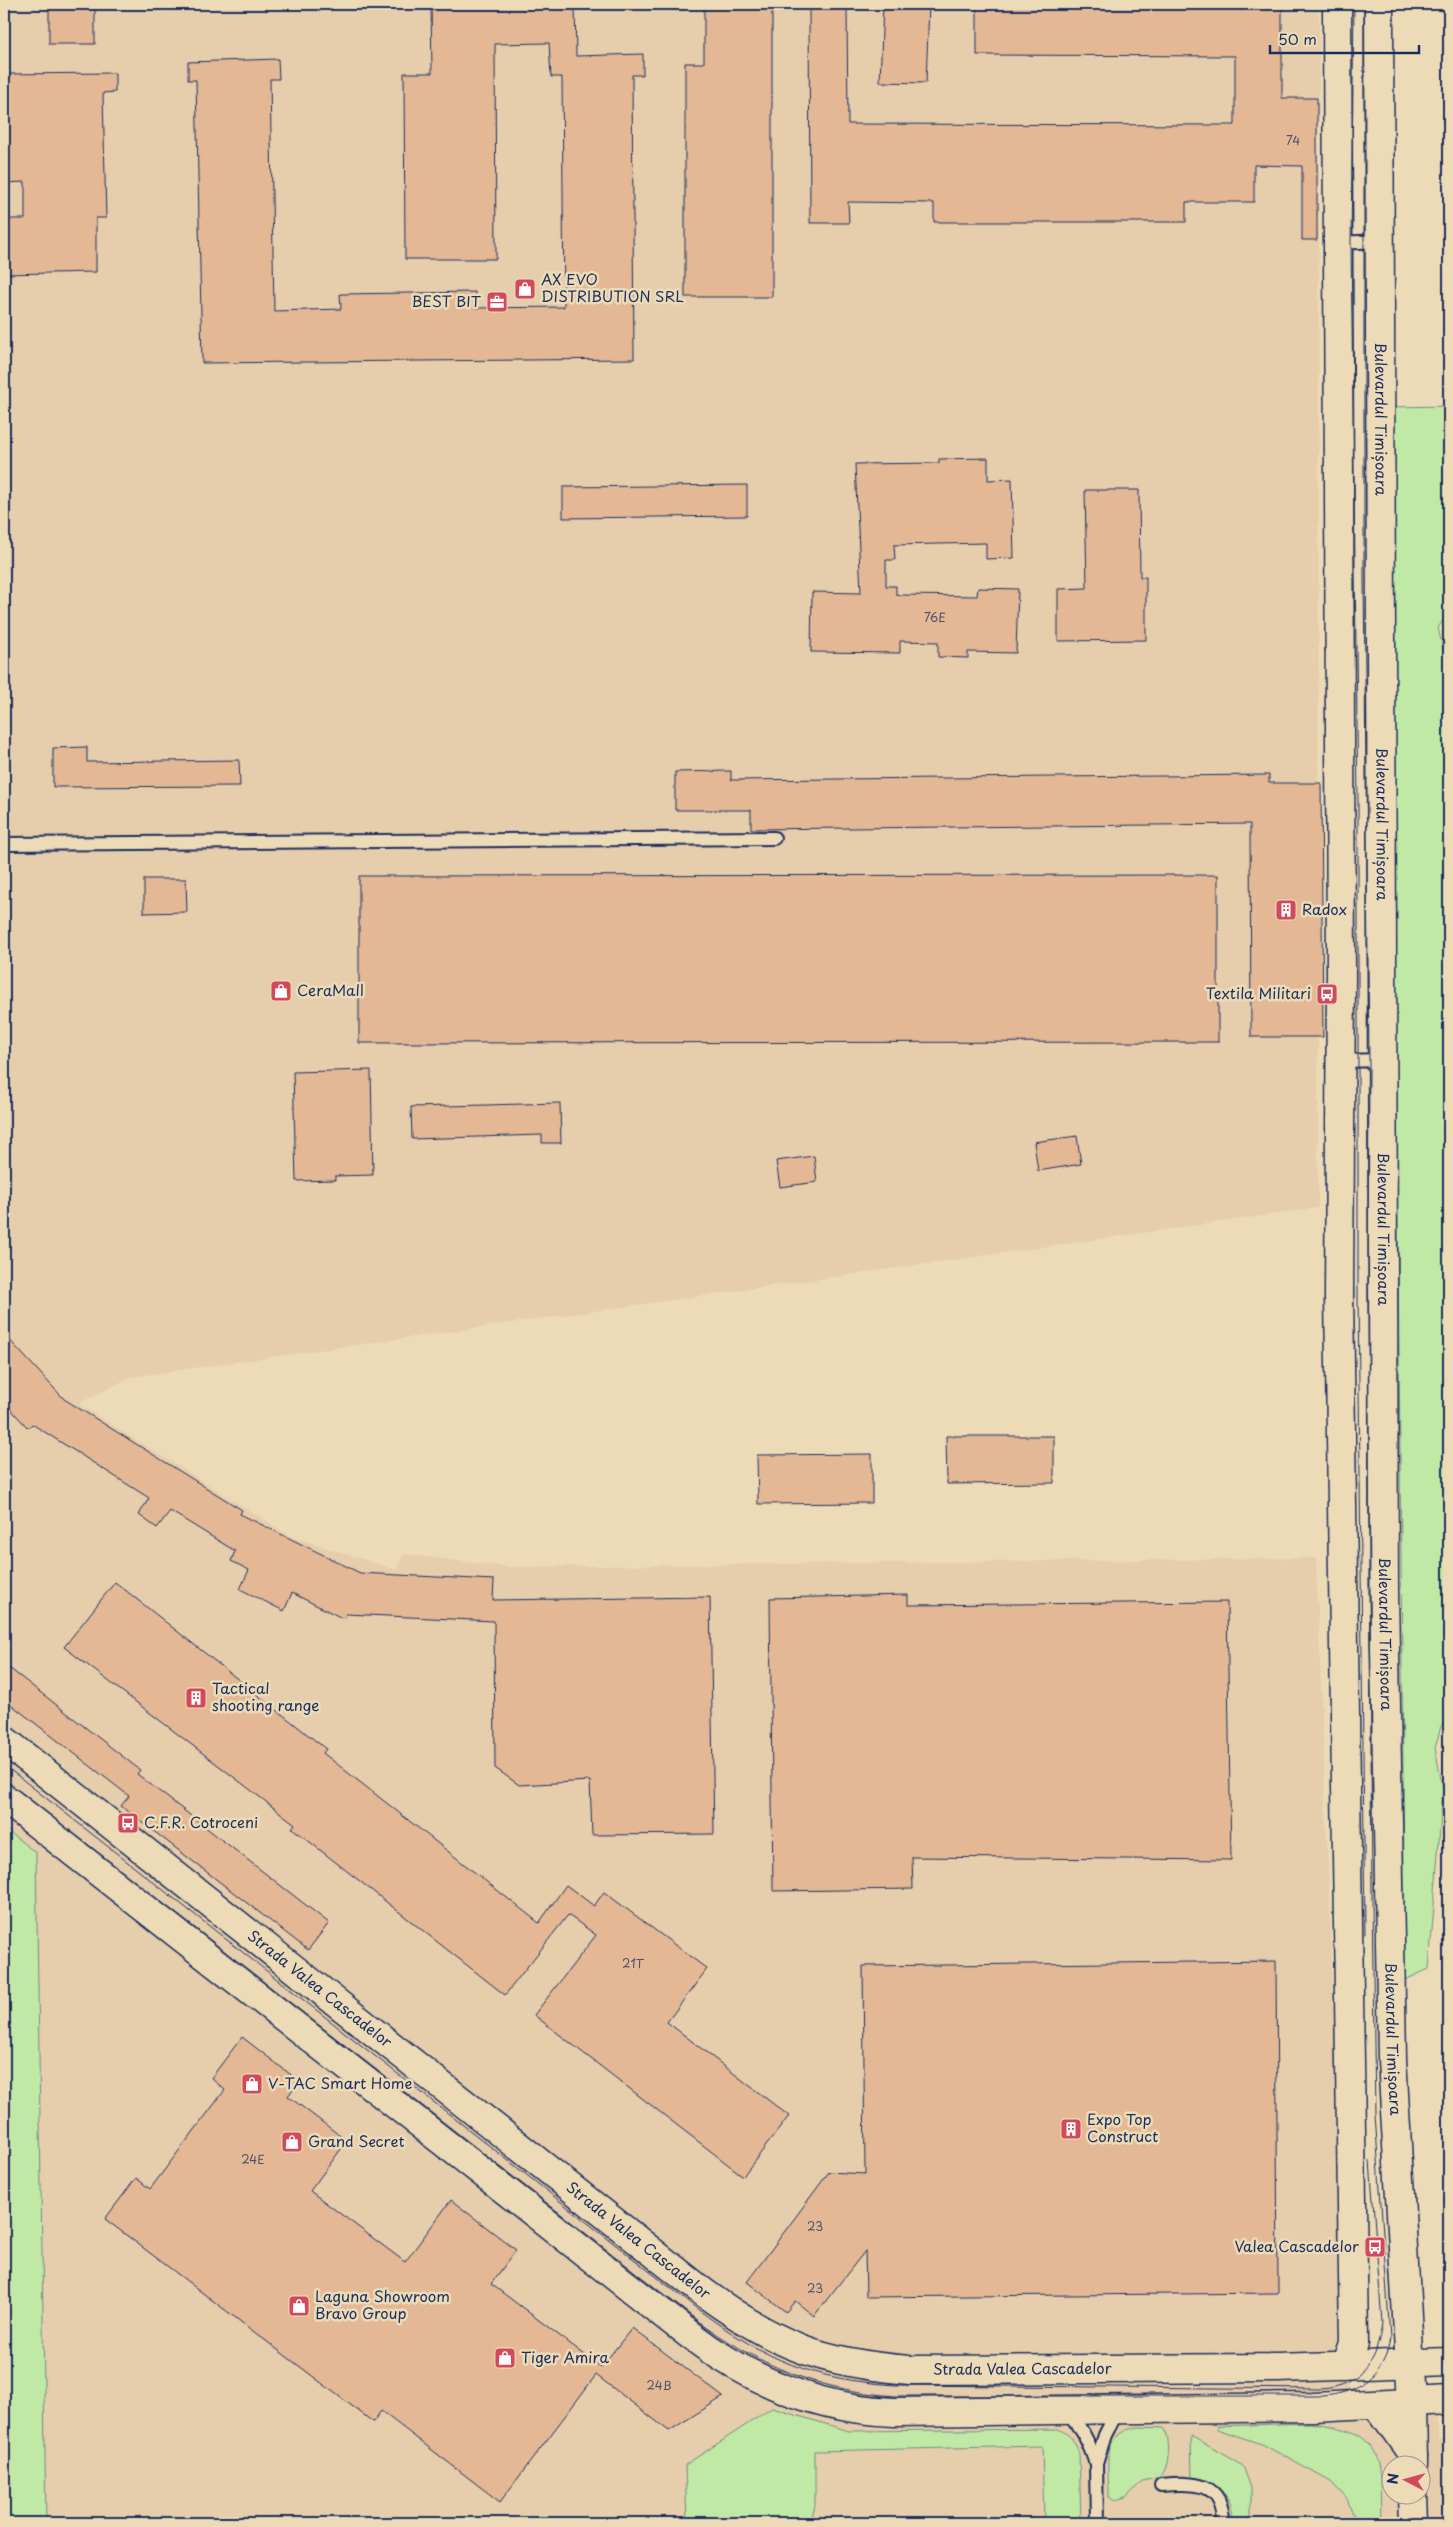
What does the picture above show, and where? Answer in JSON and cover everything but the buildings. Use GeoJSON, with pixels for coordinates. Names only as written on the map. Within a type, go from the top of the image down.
{"type":"FeatureCollection","features":[{"type":"Feature","properties":{"kind":"main road"},"geometry":{"type":"LineString","coordinates":[[1337,4],[1341,852],[1339,1305],[1352,2358],[1388,2380],[1412,2402]]}},
{"type":"Feature","properties":{"kind":"main road","name":"Bulevardul Timișoara"},"geometry":{"type":"LineString","coordinates":[[1379,4],[1384,1590],[1392,2059],[1410,2364],[1413,2454]]}},
{"type":"Feature","properties":{"kind":"main road"},"geometry":{"type":"LineString","coordinates":[[1341,852],[1383,851]]}},
{"type":"Feature","properties":{"kind":"main road","name":"Strada Valea Cascadelor"},"geometry":{"type":"LineString","coordinates":[[4,1740],[503,2135],[741,2319],[772,2338],[830,2359],[896,2369],[991,2371],[1352,2358],[1410,2364],[1449,2362]]}},
{"type":"Feature","properties":{"kind":"main road"},"geometry":{"type":"LineString","coordinates":[[4,1798],[690,2335],[734,2367],[761,2381],[795,2394],[856,2408],[894,2412],[1118,2410],[1377,2404],[1449,2400]]}},
{"type":"Feature","properties":{"kind":"main road"},"geometry":{"type":"LineString","coordinates":[[294,2026],[321,1992]]}},
{"type":"Feature","properties":{"kind":"main road"},"geometry":{"type":"LineString","coordinates":[[477,2169],[503,2135]]}},
{"type":"Feature","properties":{"kind":"main road","name":"Bulevardul Timișoara"},"geometry":{"type":"LineString","coordinates":[[1352,2358],[1377,2404],[1409,2454]]}},
{"type":"Feature","properties":{"kind":"main road"},"geometry":{"type":"LineString","coordinates":[[894,2412],[896,2369]]}},
{"type":"Feature","properties":{"kind":"main road"},"geometry":{"type":"LineString","coordinates":[[1414,2504],[1414,2523]]}},
{"type":"Feature","properties":{"kind":"lane"},"geometry":{"type":"LineString","coordinates":[[1337,243],[1380,241]]}},
{"type":"Feature","properties":{"kind":"lane"},"geometry":{"type":"LineString","coordinates":[[4,844],[774,838]]}},
{"type":"Feature","properties":{"kind":"lane"},"geometry":{"type":"LineString","coordinates":[[1340,1061],[1383,1060]]}},
{"type":"Feature","properties":{"kind":"lane"},"geometry":{"type":"LineString","coordinates":[[1063,2410],[1074,2420],[1084,2434],[1096,2464]]}},
{"type":"Feature","properties":{"kind":"lane"},"geometry":{"type":"LineString","coordinates":[[1097,2523],[1096,2464],[1105,2435],[1118,2410]]}},
{"type":"Feature","properties":{"kind":"lane"},"geometry":{"type":"LineString","coordinates":[[1162,2485],[1198,2485],[1207,2488],[1219,2500],[1223,2523]]}},
{"type":"Feature","properties":{"kind":"shaded area"},"geometry":{"type":"Polygon","coordinates":[[[4,4],[1319,4],[1318,1208],[131,1377],[78,1404],[292,1537],[397,1570],[403,1554],[508,1567],[1316,1558],[1349,2415],[1438,2414],[1438,2438],[1449,2438],[1449,2523],[4,2523],[4,4]]]}},
{"type":"Feature","properties":{"kind":"green space"},"geometry":{"type":"Polygon","coordinates":[[[1449,406],[1449,611],[1438,628],[1449,673],[1449,1718],[1441,1726],[1435,1748],[1443,1789],[1429,1969],[1405,1980],[1390,407],[1449,406]]]}},
{"type":"Feature","properties":{"kind":"green space"},"geometry":{"type":"Polygon","coordinates":[[[4,1828],[36,1853],[46,2523],[4,2523],[4,1828]]]}},
{"type":"Feature","properties":{"kind":"green space"},"geometry":{"type":"Polygon","coordinates":[[[772,2408],[849,2431],[1058,2429],[1072,2438],[1079,2453],[1081,2523],[1044,2523],[1042,2446],[815,2451],[815,2506],[811,2520],[802,2523],[687,2523],[685,2465],[772,2408]]]}},
{"type":"Feature","properties":{"kind":"green space"},"geometry":{"type":"Polygon","coordinates":[[[1310,2423],[1335,2427],[1354,2433],[1366,2441],[1374,2452],[1378,2465],[1381,2523],[1357,2523],[1347,2499],[1331,2482],[1264,2445],[1217,2429],[1216,2426],[1310,2423]]]}},
{"type":"Feature","properties":{"kind":"green space"},"geometry":{"type":"Polygon","coordinates":[[[1138,2427],[1164,2428],[1168,2439],[1166,2467],[1160,2477],[1142,2481],[1126,2498],[1115,2501],[1109,2497],[1109,2453],[1117,2436],[1126,2430],[1138,2427]]]}},
{"type":"Feature","properties":{"kind":"green space"},"geometry":{"type":"Polygon","coordinates":[[[1191,2436],[1243,2466],[1251,2488],[1251,2523],[1233,2523],[1231,2504],[1223,2492],[1210,2485],[1192,2480],[1191,2436]]]}},
{"type":"Feature","properties":{"kind":"tram line"},"geometry":{"type":"LineString","coordinates":[[1354,4],[1351,242],[1358,805],[1358,1294],[1365,1934]]}},
{"type":"Feature","properties":{"kind":"tram line"},"geometry":{"type":"LineString","coordinates":[[4,1779],[694,2318],[741,2349],[788,2372],[839,2388],[895,2396],[1322,2396],[1358,2387],[1376,2372],[1387,2351],[1390,2338],[1375,2114],[1372,1898],[1368,1294],[1369,1060],[1364,579],[1364,4]]}},
{"type":"Feature","properties":{"kind":"tram line"},"geometry":{"type":"LineString","coordinates":[[4,1765],[700,2311],[747,2343],[769,2355],[814,2372],[839,2378],[895,2385],[1321,2389],[1335,2387],[1357,2376],[1365,2368],[1371,2359],[1380,2336],[1382,2323],[1370,2161]]}},
{"type":"Feature","properties":{"kind":"place","name":"AX EVO DISTRIBUTION SRL"},"geometry":{"type":"Point","coordinates":[525,289]}},
{"type":"Feature","properties":{"kind":"place","name":"BEST BIT"},"geometry":{"type":"Point","coordinates":[497,302]}},
{"type":"Feature","properties":{"kind":"place","name":"Radox"},"geometry":{"type":"Point","coordinates":[1286,910]}},
{"type":"Feature","properties":{"kind":"place","name":"CeraMall"},"geometry":{"type":"Point","coordinates":[281,991]}},
{"type":"Feature","properties":{"kind":"place","name":"Textila Militari"},"geometry":{"type":"Point","coordinates":[1327,994]}},
{"type":"Feature","properties":{"kind":"place","name":"Tactical shooting range"},"geometry":{"type":"Point","coordinates":[196,1698]}},
{"type":"Feature","properties":{"kind":"place","name":"C.F.R. Cotroceni"},"geometry":{"type":"Point","coordinates":[128,1823]}},
{"type":"Feature","properties":{"kind":"place","name":"V-TAC Smart Home"},"geometry":{"type":"Point","coordinates":[252,2084]}},
{"type":"Feature","properties":{"kind":"place","name":"Expo Top Construct"},"geometry":{"type":"Point","coordinates":[1071,2129]}},
{"type":"Feature","properties":{"kind":"place","name":"Grand Secret"},"geometry":{"type":"Point","coordinates":[292,2142]}},
{"type":"Feature","properties":{"kind":"place","name":"Valea Cascadelor"},"geometry":{"type":"Point","coordinates":[1375,2247]}},
{"type":"Feature","properties":{"kind":"place","name":"Laguna Showroom Bravo Group"},"geometry":{"type":"Point","coordinates":[299,2306]}},
{"type":"Feature","properties":{"kind":"place","name":"Tiger Amira"},"geometry":{"type":"Point","coordinates":[505,2358]}}]}
